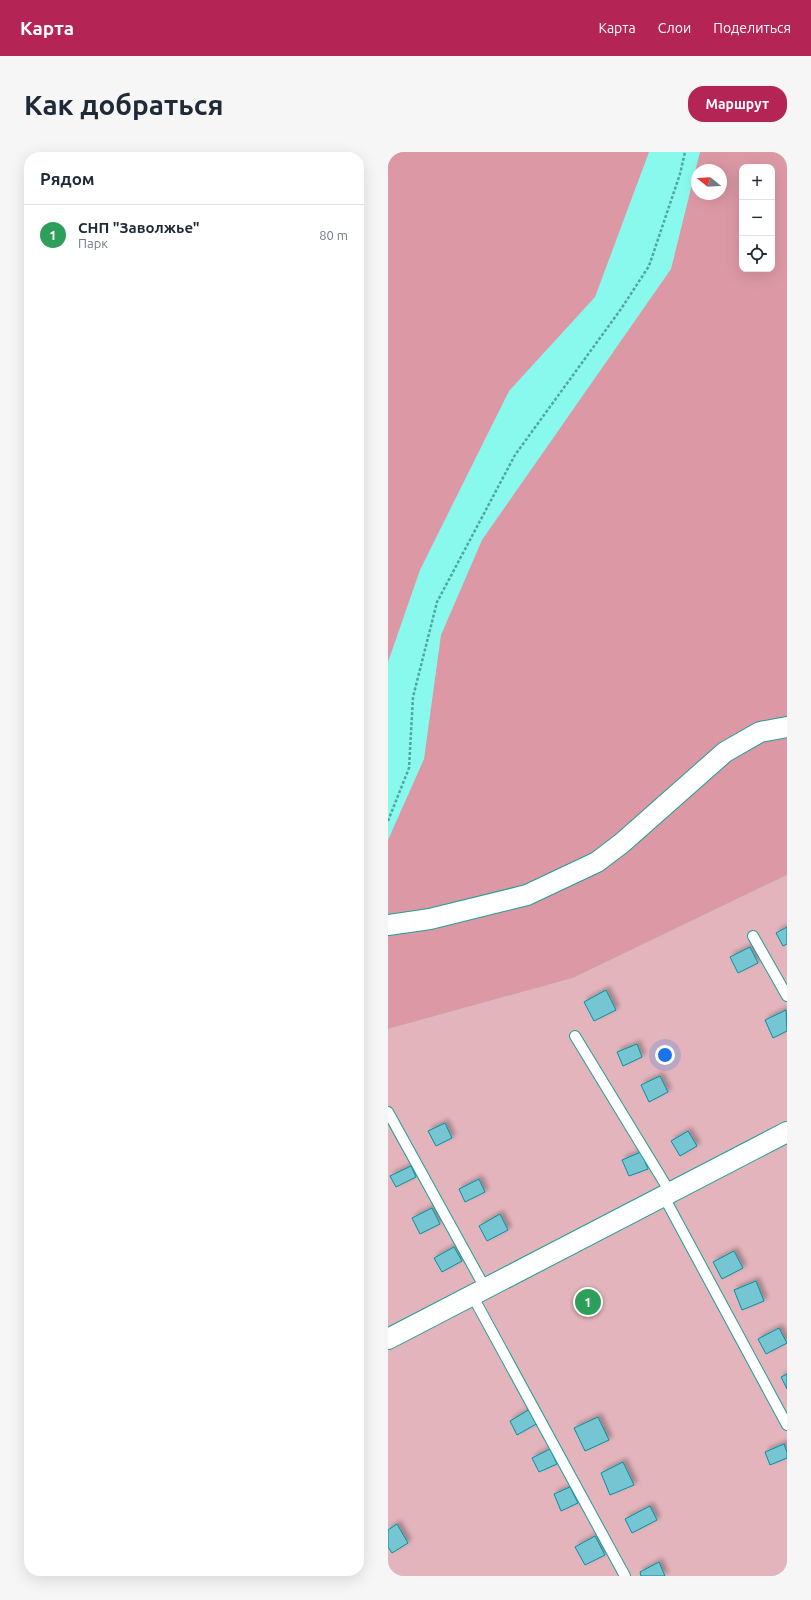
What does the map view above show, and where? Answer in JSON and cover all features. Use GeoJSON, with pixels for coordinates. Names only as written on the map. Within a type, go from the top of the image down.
{"type":"FeatureCollection","features":[{"type":"Feature","properties":{"kind":"street"},"geometry":{"type":"LineString","coordinates":[[388,925],[430,919],[527,895],[597,862],[622,844],[725,752],[760,732],[787,727]]}},
{"type":"Feature","properties":{"kind":"street"},"geometry":{"type":"LineString","coordinates":[[388,1338],[787,1132]]}},
{"type":"Feature","properties":{"kind":"lane"},"geometry":{"type":"LineString","coordinates":[[753,936],[787,996]]}},
{"type":"Feature","properties":{"kind":"lane"},"geometry":{"type":"LineString","coordinates":[[575,1036],[666,1194],[787,1425]]}},
{"type":"Feature","properties":{"kind":"lane"},"geometry":{"type":"LineString","coordinates":[[388,1112],[478,1292],[626,1576]]}},
{"type":"Feature","properties":{"kind":"path"},"geometry":{"type":"LineString","coordinates":[[388,821],[409,768],[413,697],[437,602],[515,455],[621,309],[649,266],[680,174],[685,152]]}},
{"type":"Feature","properties":{"kind":"shaded area"},"geometry":{"type":"Polygon","coordinates":[[[388,152],[649,152],[595,297],[509,391],[420,570],[388,662],[388,152]]]}},
{"type":"Feature","properties":{"kind":"shaded area"},"geometry":{"type":"Polygon","coordinates":[[[700,152],[787,152],[787,875],[573,978],[388,1029],[388,840],[424,759],[441,635],[482,540],[671,269],[691,188],[691,200],[727,200],[727,164],[697,164],[700,152]]]}},
{"type":"Feature","properties":{"kind":"shaded area"},"geometry":{"type":"Polygon","coordinates":[[[787,875],[787,1576],[388,1576],[388,1029],[573,978],[787,875]]]}},
{"type":"Feature","properties":{"kind":"building"},"geometry":{"type":"Polygon","coordinates":[[[787,927],[787,944],[783,946],[776,933],[787,927]]]}},
{"type":"Feature","properties":{"kind":"building"},"geometry":{"type":"Polygon","coordinates":[[[750,947],[758,963],[738,973],[730,957],[750,947]]]}},
{"type":"Feature","properties":{"kind":"building"},"geometry":{"type":"Polygon","coordinates":[[[606,990],[616,1010],[594,1021],[584,1002],[606,990]]]}},
{"type":"Feature","properties":{"kind":"building"},"geometry":{"type":"Polygon","coordinates":[[[786,1010],[787,1031],[773,1038],[765,1020],[786,1010]]]}},
{"type":"Feature","properties":{"kind":"building"},"geometry":{"type":"Polygon","coordinates":[[[637,1044],[642,1057],[623,1066],[617,1052],[637,1044]]]}},
{"type":"Feature","properties":{"kind":"building"},"geometry":{"type":"Polygon","coordinates":[[[660,1076],[668,1092],[649,1102],[641,1085],[660,1076]]]}},
{"type":"Feature","properties":{"kind":"building"},"geometry":{"type":"Polygon","coordinates":[[[445,1123],[452,1138],[436,1146],[428,1131],[445,1123]]]}},
{"type":"Feature","properties":{"kind":"building"},"geometry":{"type":"Polygon","coordinates":[[[688,1131],[697,1146],[680,1156],[671,1141],[688,1131]]]}},
{"type":"Feature","properties":{"kind":"building"},"geometry":{"type":"Polygon","coordinates":[[[641,1152],[648,1169],[629,1176],[622,1160],[641,1152]]]}},
{"type":"Feature","properties":{"kind":"building"},"geometry":{"type":"Polygon","coordinates":[[[411,1166],[416,1177],[396,1187],[390,1176],[411,1166]]]}},
{"type":"Feature","properties":{"kind":"building"},"geometry":{"type":"Polygon","coordinates":[[[479,1179],[485,1192],[465,1202],[459,1189],[479,1179]]]}},
{"type":"Feature","properties":{"kind":"building"},"geometry":{"type":"Polygon","coordinates":[[[432,1208],[440,1224],[420,1234],[412,1218],[432,1208]]]}},
{"type":"Feature","properties":{"kind":"building"},"geometry":{"type":"Polygon","coordinates":[[[500,1214],[508,1230],[487,1241],[479,1226],[500,1214]]]}},
{"type":"Feature","properties":{"kind":"building"},"geometry":{"type":"Polygon","coordinates":[[[454,1247],[462,1261],[442,1272],[434,1258],[454,1247]]]}},
{"type":"Feature","properties":{"kind":"building"},"geometry":{"type":"Polygon","coordinates":[[[734,1251],[743,1268],[722,1279],[713,1262],[734,1251]]]}},
{"type":"Feature","properties":{"kind":"building"},"geometry":{"type":"Polygon","coordinates":[[[756,1281],[764,1301],[742,1310],[734,1290],[756,1281]]]}},
{"type":"Feature","properties":{"kind":"building"},"geometry":{"type":"Polygon","coordinates":[[[779,1328],[787,1343],[766,1354],[758,1339],[779,1328]]]}},
{"type":"Feature","properties":{"kind":"building"},"geometry":{"type":"Polygon","coordinates":[[[787,1374],[787,1389],[781,1377],[787,1374]]]}},
{"type":"Feature","properties":{"kind":"building"},"geometry":{"type":"Polygon","coordinates":[[[530,1409],[538,1423],[517,1435],[510,1421],[530,1409]]]}},
{"type":"Feature","properties":{"kind":"building"},"geometry":{"type":"Polygon","coordinates":[[[598,1417],[609,1440],[585,1451],[574,1428],[598,1417]]]}},
{"type":"Feature","properties":{"kind":"building"},"geometry":{"type":"Polygon","coordinates":[[[784,1444],[787,1452],[787,1458],[770,1465],[765,1452],[784,1444]]]}},
{"type":"Feature","properties":{"kind":"building"},"geometry":{"type":"Polygon","coordinates":[[[550,1449],[557,1464],[539,1472],[532,1458],[550,1449]]]}},
{"type":"Feature","properties":{"kind":"building"},"geometry":{"type":"Polygon","coordinates":[[[623,1462],[634,1485],[610,1495],[601,1473],[623,1462]]]}},
{"type":"Feature","properties":{"kind":"building"},"geometry":{"type":"Polygon","coordinates":[[[570,1487],[578,1503],[561,1511],[554,1494],[570,1487]]]}},
{"type":"Feature","properties":{"kind":"building"},"geometry":{"type":"Polygon","coordinates":[[[650,1506],[657,1520],[632,1533],[625,1519],[650,1506]]]}},
{"type":"Feature","properties":{"kind":"building"},"geometry":{"type":"Polygon","coordinates":[[[397,1524],[408,1543],[392,1553],[388,1547],[388,1530],[397,1524]]]}},
{"type":"Feature","properties":{"kind":"building"},"geometry":{"type":"Polygon","coordinates":[[[595,1536],[605,1555],[585,1565],[575,1547],[595,1536]]]}},
{"type":"Feature","properties":{"kind":"building"},"geometry":{"type":"Polygon","coordinates":[[[659,1562],[665,1576],[641,1576],[640,1572],[659,1562]]]}},
{"type":"Feature","properties":{"kind":"place","name":"СНП \"Заволжье\""},"geometry":{"type":"Point","coordinates":[588,1302]}}]}
